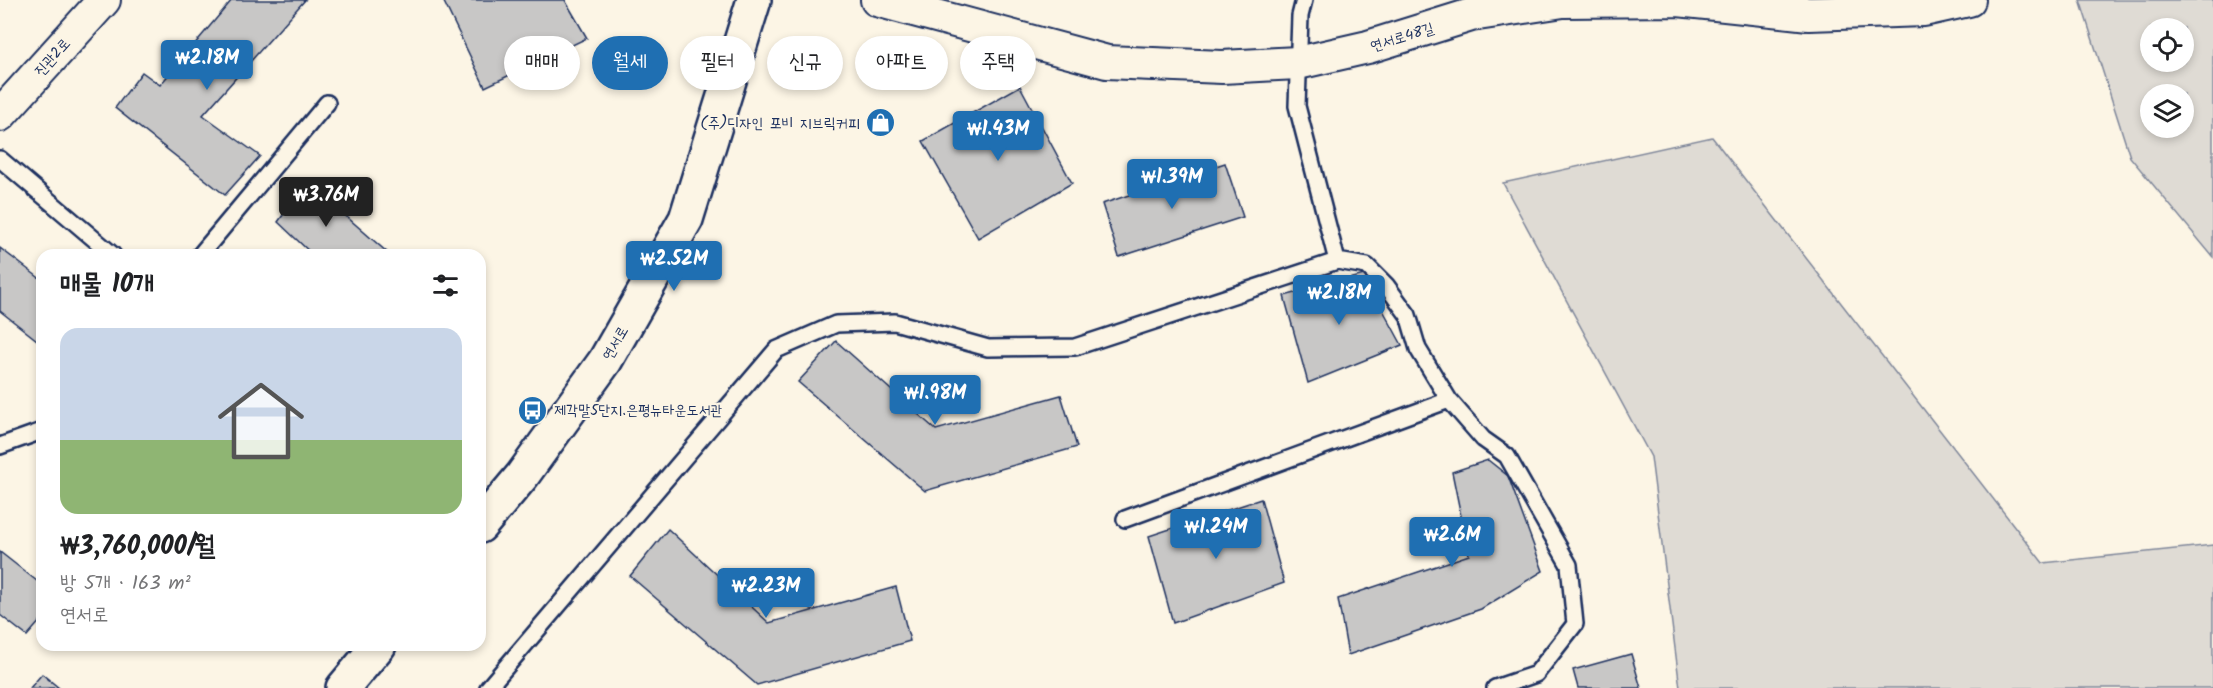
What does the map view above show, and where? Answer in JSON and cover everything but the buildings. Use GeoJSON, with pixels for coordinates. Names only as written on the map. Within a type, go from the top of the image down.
{"type":"FeatureCollection","features":[{"type":"Feature","properties":{"kind":"main road","name":"연서로"},"geometry":{"type":"LineString","coordinates":[[486,519],[522,476],[605,361],[687,219],[754,0]]}},
{"type":"Feature","properties":{"kind":"main road"},"geometry":{"type":"LineString","coordinates":[[343,688],[374,651]]}},
{"type":"Feature","properties":{"kind":"street","name":"진관2로"},"geometry":{"type":"LineString","coordinates":[[0,115],[104,0]]}},
{"type":"Feature","properties":{"kind":"street","name":"연서로48길"},"geometry":{"type":"LineString","coordinates":[[877,0],[1107,62],[1222,67],[1298,63],[1368,47],[1470,15],[1563,1],[1678,0],[1809,14],[1924,10],[1969,0]]}},
{"type":"Feature","properties":{"kind":"lane"},"geometry":{"type":"LineString","coordinates":[[1304,0],[1300,16],[1297,106],[1337,261]]}},
{"type":"Feature","properties":{"kind":"lane"},"geometry":{"type":"LineString","coordinates":[[205,249],[327,104]]}},
{"type":"Feature","properties":{"kind":"lane"},"geometry":{"type":"LineString","coordinates":[[0,159],[106,249]]}},
{"type":"Feature","properties":{"kind":"lane"},"geometry":{"type":"LineString","coordinates":[[489,688],[776,350],[836,324],[895,322],[988,348],[1075,347],[1337,261],[1367,266],[1386,285],[1408,315],[1418,349],[1449,400],[1483,440],[1507,456],[1569,565],[1575,624],[1536,674],[1495,688]]}},
{"type":"Feature","properties":{"kind":"lane"},"geometry":{"type":"LineString","coordinates":[[1125,519],[1449,400]]}},
{"type":"Feature","properties":{"kind":"lane"},"geometry":{"type":"LineString","coordinates":[[0,446],[36,433]]}},
{"type":"Feature","properties":{"kind":"shaded area"},"geometry":{"type":"Polygon","coordinates":[[[2080,0],[2213,0],[2213,257],[2130,157],[2080,0]]]}},
{"type":"Feature","properties":{"kind":"shaded area"},"geometry":{"type":"Polygon","coordinates":[[[1712,137],[2043,563],[2213,545],[2213,688],[1680,688],[1651,457],[1503,183],[1712,137]]]}},
{"type":"Feature","properties":{"kind":"place","name":"(주)디자인 포비 지브릭커피"},"geometry":{"type":"Point","coordinates":[881,123]}},
{"type":"Feature","properties":{"kind":"place","name":"제각말5단지.은평뉴타운도서관"},"geometry":{"type":"Point","coordinates":[533,410]}}]}
